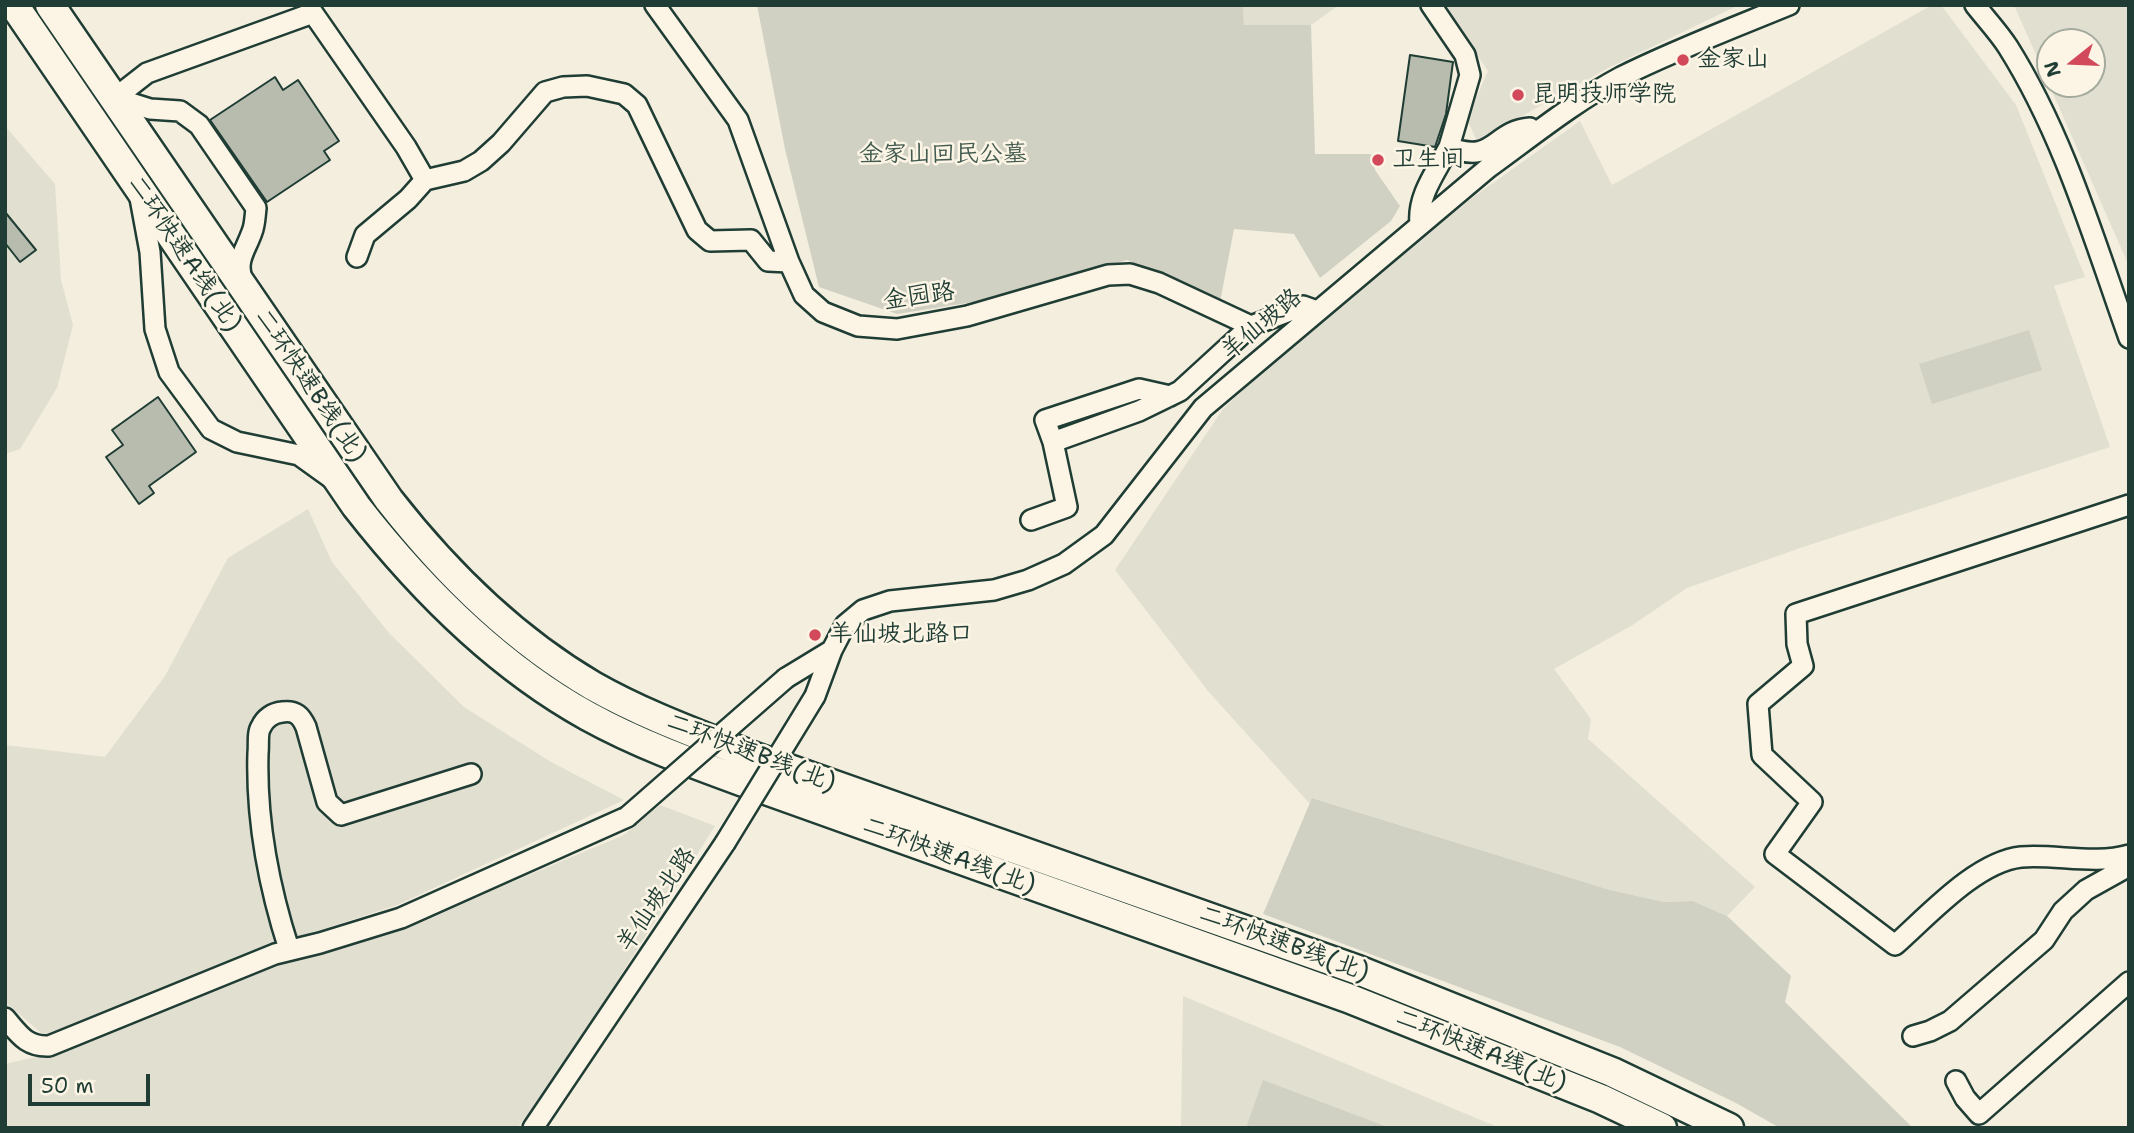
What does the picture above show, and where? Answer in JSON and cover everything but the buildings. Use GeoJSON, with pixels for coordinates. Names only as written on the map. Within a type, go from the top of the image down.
{"type":"FeatureCollection","features":[{"type":"Feature","properties":{"kind":"highway","name":"二环快速A线(北)"},"geometry":{"type":"LineString","coordinates":[[14,5],[341,485],[380,536],[476,636],[550,692],[588,716],[638,741],[741,781],[1348,998],[1601,1099],[1662,1128]]}},
{"type":"Feature","properties":{"kind":"highway","name":"二环快速B线(北)"},"geometry":{"type":"LineString","coordinates":[[50,5],[364,467],[415,534],[489,610],[532,644],[595,687],[666,722],[755,757],[1358,970],[1612,1072],[1729,1128]]}},
{"type":"Feature","properties":{"kind":"street","name":"金园路"},"geometry":{"type":"LineString","coordinates":[[655,5],[738,120],[789,262],[804,295],[823,312],[858,327],[897,329],[967,316],[1108,275],[1130,274],[1159,283],[1251,326]]}},
{"type":"Feature","properties":{"kind":"street"},"geometry":{"type":"LineString","coordinates":[[1420,224],[1422,198],[1449,148],[1470,75],[1465,54],[1431,5]]}},
{"type":"Feature","properties":{"kind":"street","name":"羊仙坡路"},"geometry":{"type":"LineString","coordinates":[[815,696],[832,650],[845,625],[863,610],[890,601],[994,590],[1028,580],[1064,564],[1104,535],[1203,408],[1420,224],[1535,133],[1619,78],[1789,5]]}},
{"type":"Feature","properties":{"kind":"street"},"geometry":{"type":"LineString","coordinates":[[1975,5],[2008,47],[2045,116],[2070,175],[2129,338]]}},
{"type":"Feature","properties":{"kind":"street"},"geometry":{"type":"LineString","coordinates":[[115,97],[147,73],[315,9],[425,180]]}},
{"type":"Feature","properties":{"kind":"street"},"geometry":{"type":"LineString","coordinates":[[357,257],[365,235],[408,199],[425,180],[464,171],[481,161],[501,143],[545,92],[563,87],[587,86],[624,94],[637,105],[697,230],[710,241],[751,240],[768,261],[789,262]]}},
{"type":"Feature","properties":{"kind":"street"},"geometry":{"type":"LineString","coordinates":[[115,97],[150,109],[180,111],[199,125],[256,208],[253,231],[242,252],[240,274],[247,293]]}},
{"type":"Feature","properties":{"kind":"street"},"geometry":{"type":"LineString","coordinates":[[1449,148],[1469,154],[1481,152],[1518,129],[1530,128],[1535,133]]}},
{"type":"Feature","properties":{"kind":"street"},"geometry":{"type":"LineString","coordinates":[[135,180],[146,226],[155,329],[169,372],[211,429],[237,442],[299,455],[341,485]]}},
{"type":"Feature","properties":{"kind":"street"},"geometry":{"type":"LineString","coordinates":[[1031,520],[1067,507],[1053,442],[1045,420],[1139,388],[1170,396],[1180,391],[1251,326],[1303,306],[1317,311]]}},
{"type":"Feature","properties":{"kind":"street"},"geometry":{"type":"LineString","coordinates":[[2129,505],[1796,614],[1797,644],[1803,666],[1758,704],[1762,755],[1812,802],[1775,854],[1895,945],[1978,872],[2001,861],[2022,857],[2101,858],[2129,855]]}},
{"type":"Feature","properties":{"kind":"street"},"geometry":{"type":"LineString","coordinates":[[5,1018],[22,1038],[37,1046],[49,1046],[289,949],[320,943],[401,918],[627,817],[786,678],[832,650]]}},
{"type":"Feature","properties":{"kind":"street","name":"羊仙坡北路"},"geometry":{"type":"LineString","coordinates":[[533,1128],[725,844],[815,696]]}},
{"type":"Feature","properties":{"kind":"street"},"geometry":{"type":"LineString","coordinates":[[289,949],[278,915],[264,845],[257,781],[260,729],[267,718],[275,713],[293,711],[301,716],[327,802],[341,815],[471,774]]}},
{"type":"Feature","properties":{"kind":"street"},"geometry":{"type":"LineString","coordinates":[[1913,1036],[1950,1021],[2044,940],[2063,911],[2086,890],[2129,866]]}},
{"type":"Feature","properties":{"kind":"street"},"geometry":{"type":"LineString","coordinates":[[1956,1081],[1965,1098],[1979,1114],[2129,982]]}},
{"type":"Feature","properties":{"kind":"shaded area"},"geometry":{"type":"Polygon","coordinates":[[[1243,5],[1339,5],[1311,25],[1244,25],[1243,5]]]}},
{"type":"Feature","properties":{"kind":"shaded area","name":"昆明技师学院"},"geometry":{"type":"Polygon","coordinates":[[[1443,5],[1739,5],[1608,68],[1477,141],[1467,119],[1488,71],[1443,5]]]}},
{"type":"Feature","properties":{"kind":"shaded area"},"geometry":{"type":"Polygon","coordinates":[[[1932,5],[1941,5],[2016,105],[2085,277],[2054,286],[2110,447],[1800,548],[1687,588],[1631,626],[1554,669],[1591,719],[1588,739],[1755,887],[1727,916],[1693,901],[1664,902],[1610,890],[1313,798],[1310,804],[1208,691],[1115,570],[1223,409],[1289,346],[1472,198],[1580,121],[1612,185],[1932,5]]]}},
{"type":"Feature","properties":{"kind":"shaded area"},"geometry":{"type":"Polygon","coordinates":[[[2014,5],[2129,5],[2129,266],[2055,98],[2106,98],[2106,28],[2036,28],[2036,55],[2014,5]]]}},
{"type":"Feature","properties":{"kind":"shaded area"},"geometry":{"type":"Polygon","coordinates":[[[5,126],[55,184],[61,280],[73,325],[57,388],[20,449],[5,454],[5,126]]]}},
{"type":"Feature","properties":{"kind":"shaded area"},"geometry":{"type":"Polygon","coordinates":[[[308,509],[332,562],[389,633],[464,707],[551,762],[624,800],[397,905],[268,947],[47,1038],[5,1002],[5,745],[105,757],[165,676],[228,558],[308,509]]]}},
{"type":"Feature","properties":{"kind":"shaded area"},"geometry":{"type":"Polygon","coordinates":[[[660,805],[715,826],[552,1084],[517,1128],[5,1128],[5,1064],[44,1055],[270,965],[410,925],[624,835],[660,805]]]}},
{"type":"Feature","properties":{"kind":"shaded area"},"geometry":{"type":"Polygon","coordinates":[[[1183,996],[1500,1128],[1181,1128],[1183,996]]]}},
{"type":"Feature","properties":{"kind":"green space","name":"金家山回民公墓"},"geometry":{"type":"Polygon","coordinates":[[[757,5],[1243,5],[1244,25],[1311,25],[1315,154],[1371,154],[1375,170],[1400,206],[1391,221],[1320,278],[1294,234],[1234,229],[1220,302],[1127,260],[1005,297],[897,314],[819,287],[785,149],[757,5]]]}},
{"type":"Feature","properties":{"kind":"green space"},"geometry":{"type":"Polygon","coordinates":[[[2029,330],[2042,370],[1932,404],[1919,364],[2029,330]]]}},
{"type":"Feature","properties":{"kind":"green space"},"geometry":{"type":"Polygon","coordinates":[[[1312,798],[1610,890],[1664,902],[1693,901],[1727,916],[1791,976],[1785,1002],[1913,1128],[1780,1128],[1736,1103],[1620,1047],[1263,914],[1312,798]]]}},
{"type":"Feature","properties":{"kind":"green space"},"geometry":{"type":"Polygon","coordinates":[[[1263,1080],[1390,1128],[1246,1128],[1263,1080]]]}},
{"type":"Feature","properties":{"kind":"place","name":"金家山"},"geometry":{"type":"Point","coordinates":[1683,60]}},
{"type":"Feature","properties":{"kind":"place","name":"昆明技师学院"},"geometry":{"type":"Point","coordinates":[1518,95]}},
{"type":"Feature","properties":{"kind":"place","name":"卫生间"},"geometry":{"type":"Point","coordinates":[1378,160]}},
{"type":"Feature","properties":{"kind":"place","name":"羊仙坡北路口"},"geometry":{"type":"Point","coordinates":[815,635]}}]}
